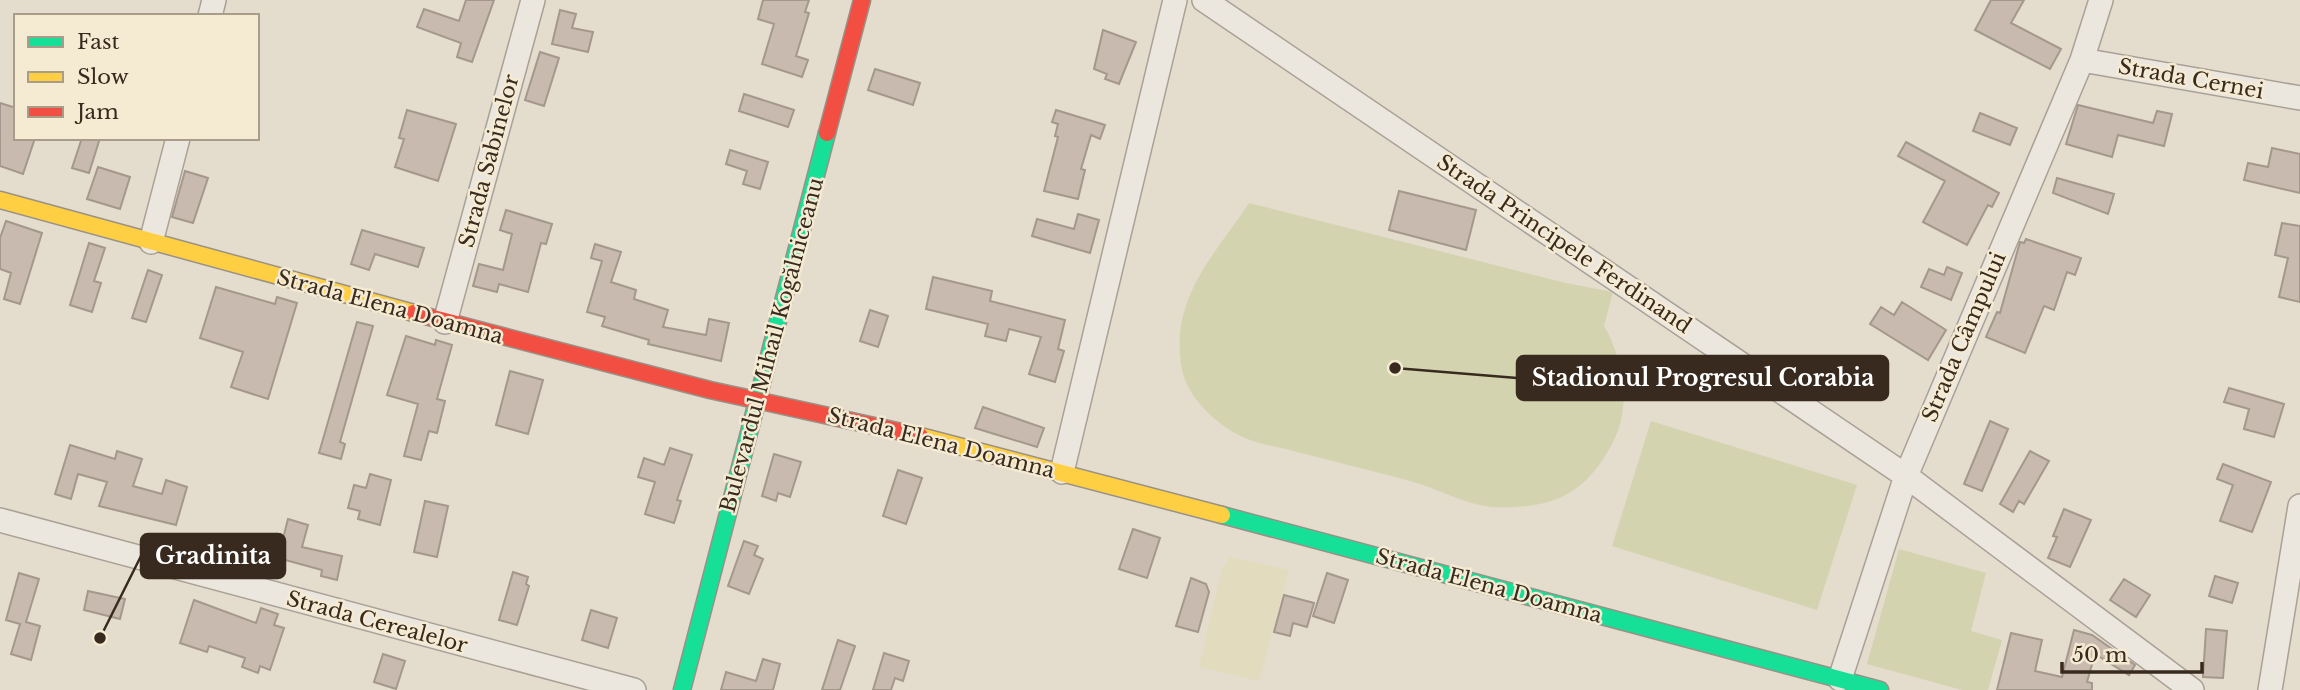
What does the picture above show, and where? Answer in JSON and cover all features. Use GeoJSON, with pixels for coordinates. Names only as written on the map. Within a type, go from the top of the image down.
{"type":"FeatureCollection","features":[{"type":"Feature","properties":{"kind":"street","name":"Strada Sabinelor"},"geometry":{"type":"LineString","coordinates":[[445,322],[533,0]]}},
{"type":"Feature","properties":{"kind":"street","name":"Bulevardul Mihail Kogălniceanu"},"geometry":{"type":"LineString","coordinates":[[682,690],[862,0]]}},
{"type":"Feature","properties":{"kind":"street"},"geometry":{"type":"LineString","coordinates":[[1062,472],[1175,0]]}},
{"type":"Feature","properties":{"kind":"street","name":"Strada Principele Ferdinand"},"geometry":{"type":"LineString","coordinates":[[1204,0],[1906,476],[2192,690]]}},
{"type":"Feature","properties":{"kind":"street","name":"Strada Câmpului"},"geometry":{"type":"LineString","coordinates":[[1840,679],[1906,476],[2082,60],[2101,0]]}},
{"type":"Feature","properties":{"kind":"street","name":"Strada Cernei"},"geometry":{"type":"LineString","coordinates":[[2082,60],[2300,98]]}},
{"type":"Feature","properties":{"kind":"street"},"geometry":{"type":"LineString","coordinates":[[151,242],[177,140]]}},
{"type":"Feature","properties":{"kind":"street","name":"Strada Elena Doamna"},"geometry":{"type":"LineString","coordinates":[[0,200],[445,322],[758,401],[873,424],[1062,472],[1880,690]]}},
{"type":"Feature","properties":{"kind":"street"},"geometry":{"type":"LineString","coordinates":[[2270,690],[2300,506]]}},
{"type":"Feature","properties":{"kind":"street","name":"Strada Cerealelor"},"geometry":{"type":"LineString","coordinates":[[0,520],[634,690]]}},
{"type":"Feature","properties":{"kind":"shaded area"},"geometry":{"type":"Polygon","coordinates":[[[1229,557],[1289,570],[1259,681],[1199,667],[1223,565],[1226,566],[1229,557]]]}},
{"type":"Feature","properties":{"kind":"green space"},"geometry":{"type":"Polygon","coordinates":[[[1249,203],[1566,283],[1613,292],[1604,326],[1620,367],[1623,411],[1615,438],[1595,470],[1578,487],[1556,499],[1524,506],[1491,507],[1471,503],[1410,481],[1257,442],[1225,427],[1206,411],[1185,381],[1180,345],[1182,322],[1197,280],[1249,203]]]}},
{"type":"Feature","properties":{"kind":"green space"},"geometry":{"type":"Polygon","coordinates":[[[1651,421],[1857,485],[1817,610],[1612,546],[1651,421]]]}},
{"type":"Feature","properties":{"kind":"green space"},"geometry":{"type":"Polygon","coordinates":[[[1899,549],[1986,573],[1971,631],[2002,640],[1988,690],[1962,690],[1867,664],[1899,549]]]}},
{"type":"Feature","properties":{"kind":"building"},"geometry":{"type":"Polygon","coordinates":[[[466,0],[494,0],[472,62],[457,57],[461,43],[417,27],[424,9],[459,21],[466,0]]]}},
{"type":"Feature","properties":{"kind":"building"},"geometry":{"type":"Polygon","coordinates":[[[763,0],[809,0],[805,12],[809,13],[796,56],[808,60],[802,77],[762,64],[774,24],[758,19],[763,0]]]}},
{"type":"Feature","properties":{"kind":"building"},"geometry":{"type":"Polygon","coordinates":[[[1991,0],[2024,0],[2011,23],[2061,49],[2050,69],[1975,30],[1991,0]]]}},
{"type":"Feature","properties":{"kind":"building"},"geometry":{"type":"Polygon","coordinates":[[[560,10],[576,14],[572,28],[593,32],[588,52],[552,44],[560,10]]]}},
{"type":"Feature","properties":{"kind":"building"},"geometry":{"type":"Polygon","coordinates":[[[1103,30],[1136,42],[1119,84],[1105,79],[1107,74],[1094,69],[1103,30]]]}},
{"type":"Feature","properties":{"kind":"building"},"geometry":{"type":"Polygon","coordinates":[[[540,52],[559,58],[544,106],[525,100],[540,52]]]}},
{"type":"Feature","properties":{"kind":"building"},"geometry":{"type":"Polygon","coordinates":[[[875,69],[920,83],[913,105],[868,90],[875,69]]]}},
{"type":"Feature","properties":{"kind":"building"},"geometry":{"type":"Polygon","coordinates":[[[744,94],[794,110],[788,127],[739,111],[744,94]]]}},
{"type":"Feature","properties":{"kind":"building"},"geometry":{"type":"Polygon","coordinates":[[[0,103],[14,107],[14,140],[34,140],[23,174],[0,166],[0,103]]]}},
{"type":"Feature","properties":{"kind":"building"},"geometry":{"type":"Polygon","coordinates":[[[2078,105],[2153,123],[2157,111],[2172,114],[2164,146],[2118,135],[2112,157],[2066,144],[2078,105]]]}},
{"type":"Feature","properties":{"kind":"building"},"geometry":{"type":"Polygon","coordinates":[[[407,110],[456,124],[438,181],[395,167],[404,139],[399,138],[407,110]]]}},
{"type":"Feature","properties":{"kind":"building"},"geometry":{"type":"Polygon","coordinates":[[[1056,110],[1105,125],[1100,139],[1091,135],[1081,169],[1085,170],[1078,199],[1044,191],[1058,137],[1055,136],[1058,124],[1052,122],[1056,110]]]}},
{"type":"Feature","properties":{"kind":"building"},"geometry":{"type":"Polygon","coordinates":[[[1980,113],[2017,128],[2010,145],[1973,131],[1980,113]]]}},
{"type":"Feature","properties":{"kind":"building"},"geometry":{"type":"Polygon","coordinates":[[[81,140],[99,140],[89,173],[72,168],[81,140]]]}},
{"type":"Feature","properties":{"kind":"building"},"geometry":{"type":"Polygon","coordinates":[[[1906,142],[1999,193],[1992,207],[1988,205],[1967,245],[1923,222],[1945,181],[1898,156],[1906,142]]]}},
{"type":"Feature","properties":{"kind":"building"},"geometry":{"type":"Polygon","coordinates":[[[2272,148],[2300,154],[2300,193],[2244,180],[2248,163],[2268,167],[2272,148]]]}},
{"type":"Feature","properties":{"kind":"building"},"geometry":{"type":"Polygon","coordinates":[[[730,150],[768,162],[760,189],[743,184],[747,171],[726,164],[730,150]]]}},
{"type":"Feature","properties":{"kind":"building"},"geometry":{"type":"Polygon","coordinates":[[[98,167],[130,177],[120,209],[87,199],[98,167]]]}},
{"type":"Feature","properties":{"kind":"building"},"geometry":{"type":"Polygon","coordinates":[[[185,171],[208,178],[193,223],[172,217],[185,171]]]}},
{"type":"Feature","properties":{"kind":"building"},"geometry":{"type":"Polygon","coordinates":[[[2057,178],[2114,194],[2108,214],[2053,193],[2057,178]]]}},
{"type":"Feature","properties":{"kind":"building"},"geometry":{"type":"Polygon","coordinates":[[[1399,191],[1476,210],[1466,250],[1389,230],[1399,191]]]}},
{"type":"Feature","properties":{"kind":"building"},"geometry":{"type":"Polygon","coordinates":[[[506,210],[552,224],[546,244],[541,243],[528,292],[499,284],[497,292],[473,286],[479,264],[503,270],[512,234],[500,230],[506,210]]]}},
{"type":"Feature","properties":{"kind":"building"},"geometry":{"type":"Polygon","coordinates":[[[1078,214],[1099,220],[1090,253],[1032,236],[1037,219],[1074,229],[1078,214]]]}},
{"type":"Feature","properties":{"kind":"building"},"geometry":{"type":"Polygon","coordinates":[[[6,221],[42,233],[20,304],[4,299],[11,273],[0,269],[0,238],[6,221]]]}},
{"type":"Feature","properties":{"kind":"building"},"geometry":{"type":"Polygon","coordinates":[[[2282,223],[2300,226],[2300,302],[2279,297],[2288,258],[2275,255],[2282,223]]]}},
{"type":"Feature","properties":{"kind":"building"},"geometry":{"type":"Polygon","coordinates":[[[362,230],[424,248],[418,267],[375,254],[369,270],[351,264],[362,230]]]}},
{"type":"Feature","properties":{"kind":"building"},"geometry":{"type":"Polygon","coordinates":[[[2026,239],[2081,258],[2075,275],[2067,272],[2054,310],[2044,306],[2025,353],[1986,337],[1997,312],[2000,313],[2020,242],[2024,243],[2026,239]]]}},
{"type":"Feature","properties":{"kind":"building"},"geometry":{"type":"Polygon","coordinates":[[[89,243],[105,248],[94,281],[101,283],[92,312],[70,305],[89,243]]]}},
{"type":"Feature","properties":{"kind":"building"},"geometry":{"type":"Polygon","coordinates":[[[595,244],[621,252],[611,282],[636,290],[634,299],[668,310],[663,327],[706,335],[709,319],[729,323],[721,361],[648,344],[649,340],[602,326],[605,317],[587,312],[602,261],[591,258],[595,244]]]}},
{"type":"Feature","properties":{"kind":"building"},"geometry":{"type":"Polygon","coordinates":[[[1947,267],[1962,273],[1951,300],[1921,287],[1929,269],[1944,275],[1947,267]]]}},
{"type":"Feature","properties":{"kind":"building"},"geometry":{"type":"Polygon","coordinates":[[[148,270],[162,275],[146,322],[132,318],[148,270]]]}},
{"type":"Feature","properties":{"kind":"building"},"geometry":{"type":"Polygon","coordinates":[[[933,277],[992,291],[990,301],[1065,320],[1058,349],[1064,351],[1055,382],[1029,374],[1041,337],[1009,329],[1006,341],[985,336],[988,324],[926,309],[933,277]]]}},
{"type":"Feature","properties":{"kind":"building"},"geometry":{"type":"Polygon","coordinates":[[[216,287],[275,304],[277,297],[297,303],[268,399],[231,387],[243,352],[200,338],[216,287]]]}},
{"type":"Feature","properties":{"kind":"building"},"geometry":{"type":"Polygon","coordinates":[[[1902,302],[1946,330],[1928,360],[1870,324],[1881,307],[1894,315],[1902,302]]]}},
{"type":"Feature","properties":{"kind":"building"},"geometry":{"type":"Polygon","coordinates":[[[870,310],[888,316],[878,347],[860,341],[870,310]]]}},
{"type":"Feature","properties":{"kind":"building"},"geometry":{"type":"Polygon","coordinates":[[[357,322],[373,326],[340,442],[345,444],[341,459],[319,453],[357,322]]]}},
{"type":"Feature","properties":{"kind":"building"},"geometry":{"type":"Polygon","coordinates":[[[406,336],[435,345],[436,340],[452,345],[437,399],[445,401],[437,433],[429,431],[421,460],[404,456],[418,404],[387,395],[406,336]]]}},
{"type":"Feature","properties":{"kind":"building"},"geometry":{"type":"Polygon","coordinates":[[[510,371],[543,380],[528,434],[496,425],[510,371]]]}},
{"type":"Feature","properties":{"kind":"building"},"geometry":{"type":"Polygon","coordinates":[[[2229,388],[2284,404],[2274,437],[2244,429],[2249,409],[2224,402],[2229,388]]]}},
{"type":"Feature","properties":{"kind":"building"},"geometry":{"type":"Polygon","coordinates":[[[983,407],[1044,428],[1037,447],[975,428],[983,407]]]}},
{"type":"Feature","properties":{"kind":"building"},"geometry":{"type":"Polygon","coordinates":[[[1990,421],[2008,429],[1982,491],[1964,484],[1990,421]]]}},
{"type":"Feature","properties":{"kind":"building"},"geometry":{"type":"Polygon","coordinates":[[[70,445],[115,459],[117,451],[142,459],[133,486],[162,494],[166,480],[187,487],[176,525],[99,506],[107,482],[78,474],[71,499],[55,494],[70,445]]]}},
{"type":"Feature","properties":{"kind":"building"},"geometry":{"type":"Polygon","coordinates":[[[670,448],[692,455],[677,500],[681,501],[674,523],[645,514],[655,482],[638,477],[644,458],[664,465],[670,448]]]}},
{"type":"Feature","properties":{"kind":"building"},"geometry":{"type":"Polygon","coordinates":[[[2030,451],[2049,461],[2024,504],[2019,501],[2013,512],[2000,504],[2030,451]]]}},
{"type":"Feature","properties":{"kind":"building"},"geometry":{"type":"Polygon","coordinates":[[[774,454],[801,462],[790,497],[778,493],[776,501],[762,496],[774,454]]]}},
{"type":"Feature","properties":{"kind":"building"},"geometry":{"type":"Polygon","coordinates":[[[2223,464],[2271,482],[2252,532],[2220,521],[2233,485],[2217,479],[2223,464]]]}},
{"type":"Feature","properties":{"kind":"building"},"geometry":{"type":"Polygon","coordinates":[[[898,470],[922,478],[906,524],[883,516],[898,470]]]}},
{"type":"Feature","properties":{"kind":"building"},"geometry":{"type":"Polygon","coordinates":[[[370,474],[391,480],[380,525],[358,519],[360,511],[348,508],[354,485],[366,488],[370,474]]]}},
{"type":"Feature","properties":{"kind":"building"},"geometry":{"type":"Polygon","coordinates":[[[425,501],[448,506],[437,557],[414,552],[425,501]]]}},
{"type":"Feature","properties":{"kind":"building"},"geometry":{"type":"Polygon","coordinates":[[[2064,509],[2091,520],[2070,567],[2048,558],[2064,509]]]}},
{"type":"Feature","properties":{"kind":"building"},"geometry":{"type":"Polygon","coordinates":[[[288,519],[308,525],[302,547],[342,556],[337,580],[321,576],[322,570],[278,558],[288,519]]]}},
{"type":"Feature","properties":{"kind":"building"},"geometry":{"type":"Polygon","coordinates":[[[1133,529],[1160,538],[1147,578],[1119,569],[1133,529]]]}},
{"type":"Feature","properties":{"kind":"building"},"geometry":{"type":"Polygon","coordinates":[[[744,541],[758,546],[754,555],[763,559],[749,594],[728,586],[744,541]]]}},
{"type":"Feature","properties":{"kind":"building"},"geometry":{"type":"Polygon","coordinates":[[[513,572],[528,577],[526,584],[529,586],[517,625],[499,620],[513,572]]]}},
{"type":"Feature","properties":{"kind":"building"},"geometry":{"type":"Polygon","coordinates":[[[19,573],[39,579],[26,622],[40,626],[31,660],[11,654],[20,624],[6,620],[19,573]]]}},
{"type":"Feature","properties":{"kind":"building"},"geometry":{"type":"Polygon","coordinates":[[[1327,573],[1348,580],[1334,623],[1313,616],[1327,573]]]}},
{"type":"Feature","properties":{"kind":"building"},"geometry":{"type":"Polygon","coordinates":[[[2215,576],[2238,583],[2232,603],[2209,596],[2215,576]]]}},
{"type":"Feature","properties":{"kind":"building"},"geometry":{"type":"Polygon","coordinates":[[[1191,578],[1206,584],[1209,592],[1198,632],[1176,626],[1191,578]]]}},
{"type":"Feature","properties":{"kind":"building"},"geometry":{"type":"Polygon","coordinates":[[[2124,579],[2150,595],[2136,617],[2110,600],[2124,579]]]}},
{"type":"Feature","properties":{"kind":"building"},"geometry":{"type":"Polygon","coordinates":[[[88,591],[125,599],[120,619],[84,610],[88,591]]]}},
{"type":"Feature","properties":{"kind":"building"},"geometry":{"type":"Polygon","coordinates":[[[1284,595],[1314,603],[1307,627],[1293,623],[1290,636],[1274,632],[1284,595]]]}},
{"type":"Feature","properties":{"kind":"building"},"geometry":{"type":"Polygon","coordinates":[[[194,600],[256,623],[261,608],[278,614],[274,625],[284,628],[270,670],[260,666],[258,673],[242,667],[245,658],[209,646],[207,652],[180,643],[194,600]]]}},
{"type":"Feature","properties":{"kind":"building"},"geometry":{"type":"Polygon","coordinates":[[[591,610],[617,618],[608,648],[582,640],[591,610]]]}},
{"type":"Feature","properties":{"kind":"building"},"geometry":{"type":"Polygon","coordinates":[[[2206,629],[2227,631],[2223,678],[2203,677],[2206,629]]]}},
{"type":"Feature","properties":{"kind":"building"},"geometry":{"type":"Polygon","coordinates":[[[2074,630],[2092,635],[2135,665],[2129,675],[2095,654],[2087,682],[2092,683],[2092,690],[1997,690],[2011,633],[2042,640],[2035,671],[2062,677],[2074,630]]]}},
{"type":"Feature","properties":{"kind":"building"},"geometry":{"type":"Polygon","coordinates":[[[838,640],[855,646],[840,690],[822,690],[838,640]]]}},
{"type":"Feature","properties":{"kind":"building"},"geometry":{"type":"Polygon","coordinates":[[[884,653],[909,661],[903,681],[895,678],[891,690],[873,690],[884,653]]]}},
{"type":"Feature","properties":{"kind":"building"},"geometry":{"type":"Polygon","coordinates":[[[383,654],[405,661],[396,689],[374,682],[383,654]]]}},
{"type":"Feature","properties":{"kind":"building"},"geometry":{"type":"Polygon","coordinates":[[[763,659],[780,664],[773,690],[721,690],[726,672],[756,681],[763,659]]]}},
{"type":"Feature","properties":{"kind":"traffic: fast"},"geometry":{"type":"LineString","coordinates":[[682,690],[827,133]]}},
{"type":"Feature","properties":{"kind":"traffic: fast"},"geometry":{"type":"LineString","coordinates":[[1222,515],[1880,690]]}},
{"type":"Feature","properties":{"kind":"traffic: slow"},"geometry":{"type":"LineString","coordinates":[[0,200],[414,313]]}},
{"type":"Feature","properties":{"kind":"traffic: slow"},"geometry":{"type":"LineString","coordinates":[[920,436],[1222,515]]}},
{"type":"Feature","properties":{"kind":"traffic: jam"},"geometry":{"type":"LineString","coordinates":[[827,133],[862,0]]}},
{"type":"Feature","properties":{"kind":"traffic: jam"},"geometry":{"type":"LineString","coordinates":[[414,313],[710,390],[920,436]]}},
{"type":"Feature","properties":{"kind":"place","name":"Stadionul Progresul Corabia"},"geometry":{"type":"Point","coordinates":[1395,368]}},
{"type":"Feature","properties":{"kind":"place","name":"Gradinita"},"geometry":{"type":"Point","coordinates":[100,638]}}]}
